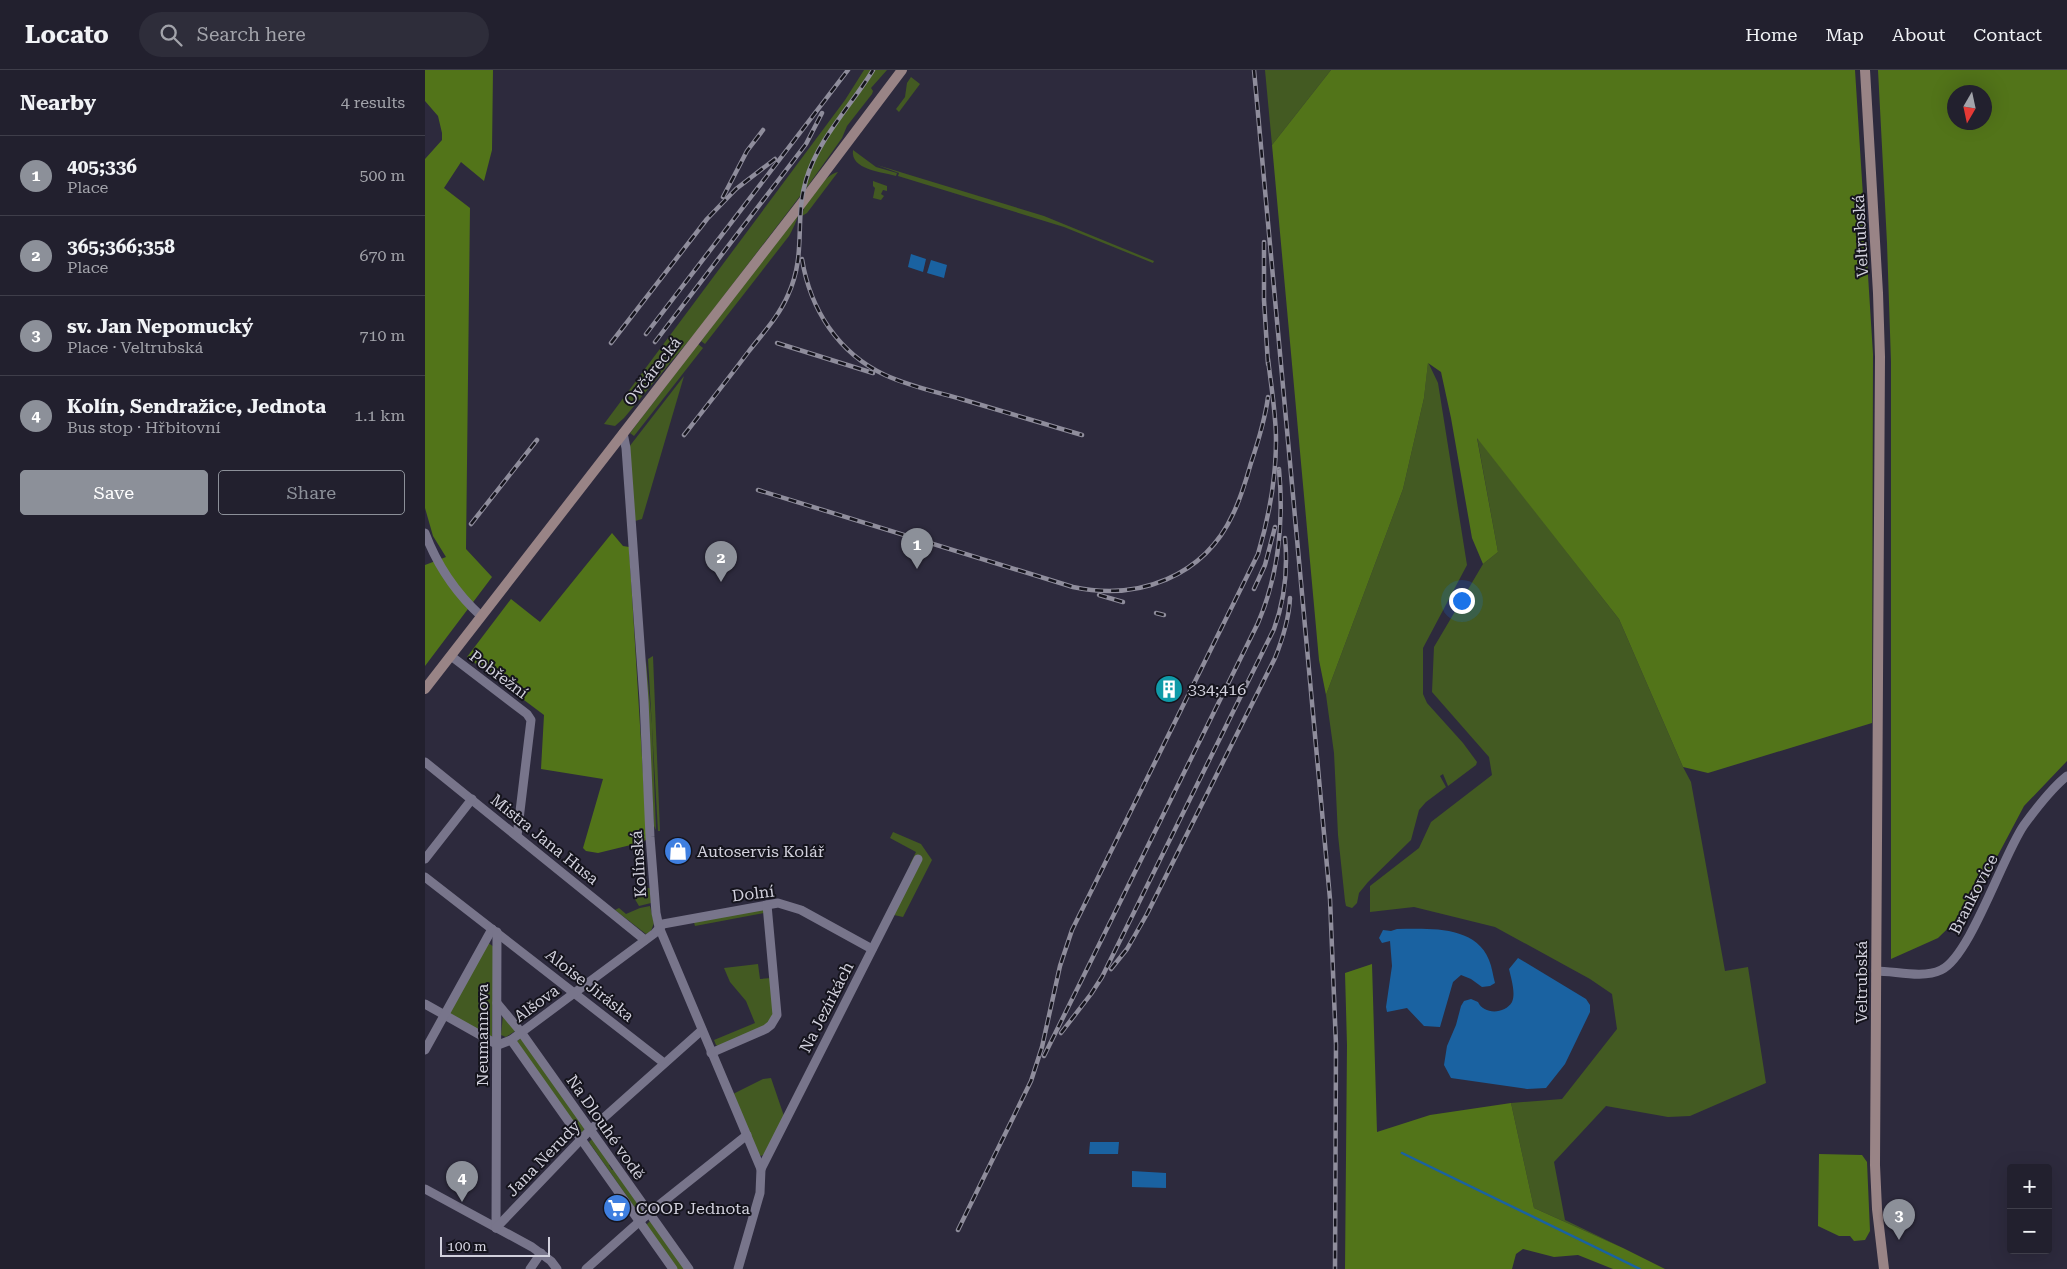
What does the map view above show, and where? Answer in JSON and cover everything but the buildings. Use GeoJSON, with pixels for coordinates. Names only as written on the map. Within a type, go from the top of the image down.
{"type":"FeatureCollection","features":[{"type":"Feature","properties":{"kind":"street","name":"Ovčárecká"},"geometry":{"type":"LineString","coordinates":[[425,689],[801,204],[901,70]]}},
{"type":"Feature","properties":{"kind":"street","name":"Veltrubská"},"geometry":{"type":"LineString","coordinates":[[1865,70],[1878,293],[1876,1186],[1884,1269]]}},
{"type":"Feature","properties":{"kind":"street","name":"Kolínská"},"geometry":{"type":"LineString","coordinates":[[623,433],[626,448],[644,700],[650,837],[656,913],[659,927],[761,1169],[760,1193],[738,1269]]}},
{"type":"Feature","properties":{"kind":"street"},"geometry":{"type":"LineString","coordinates":[[426,537],[453,586],[481,616]]}},
{"type":"Feature","properties":{"kind":"street","name":"Pobřežní"},"geometry":{"type":"LineString","coordinates":[[451,656],[527,714],[531,720],[517,836]]}},
{"type":"Feature","properties":{"kind":"street","name":"Mistra Jana Husa"},"geometry":{"type":"LineString","coordinates":[[425,762],[645,940]]}},
{"type":"Feature","properties":{"kind":"street","name":"Brankovice"},"geometry":{"type":"LineString","coordinates":[[1876,971],[1925,974],[1935,973],[1950,964],[1973,927],[2024,825],[2067,776]]}},
{"type":"Feature","properties":{"kind":"street"},"geometry":{"type":"LineString","coordinates":[[425,859],[472,799]]}},
{"type":"Feature","properties":{"kind":"street","name":"Na Jezírkách"},"geometry":{"type":"LineString","coordinates":[[761,1169],[918,859]]}},
{"type":"Feature","properties":{"kind":"street"},"geometry":{"type":"LineString","coordinates":[[425,877],[495,931],[443,1014],[425,1050]]}},
{"type":"Feature","properties":{"kind":"street","name":"Dolní"},"geometry":{"type":"LineString","coordinates":[[659,927],[669,922],[778,903],[801,910],[871,949]]}},
{"type":"Feature","properties":{"kind":"street"},"geometry":{"type":"LineString","coordinates":[[711,1053],[766,1029],[777,1015],[767,905]]}},
{"type":"Feature","properties":{"kind":"street","name":"Alšova"},"geometry":{"type":"LineString","coordinates":[[498,1045],[511,1040],[576,993],[659,927]]}},
{"type":"Feature","properties":{"kind":"street","name":"Aloise Jiráska"},"geometry":{"type":"LineString","coordinates":[[495,931],[664,1063]]}},
{"type":"Feature","properties":{"kind":"street","name":"Neumannova"},"geometry":{"type":"LineString","coordinates":[[495,931],[498,1045],[496,1228]]}},
{"type":"Feature","properties":{"kind":"street","name":"Na Dlouhé vodě"},"geometry":{"type":"LineString","coordinates":[[497,1003],[521,1032],[689,1269]]}},
{"type":"Feature","properties":{"kind":"street"},"geometry":{"type":"LineString","coordinates":[[425,1004],[498,1045]]}},
{"type":"Feature","properties":{"kind":"street","name":"Jana Nerudy"},"geometry":{"type":"LineString","coordinates":[[496,1228],[590,1130],[702,1030]]}},
{"type":"Feature","properties":{"kind":"street","name":"Na Dlouhé vodě"},"geometry":{"type":"LineString","coordinates":[[511,1040],[673,1269]]}},
{"type":"Feature","properties":{"kind":"street"},"geometry":{"type":"LineString","coordinates":[[586,1269],[639,1221],[747,1135]]}},
{"type":"Feature","properties":{"kind":"street"},"geometry":{"type":"LineString","coordinates":[[425,1189],[541,1253],[557,1269]]}},
{"type":"Feature","properties":{"kind":"street"},"geometry":{"type":"LineString","coordinates":[[530,1269],[541,1253]]}},
{"type":"Feature","properties":{"kind":"green space"},"geometry":{"type":"Polygon","coordinates":[[[425,70],[493,70],[492,150],[484,181],[461,162],[444,188],[470,208],[466,549],[492,577],[425,666],[425,565],[446,557],[433,536],[425,508],[425,159],[442,140],[442,133],[438,116],[425,101],[425,70]]]}},
{"type":"Feature","properties":{"kind":"green space"},"geometry":{"type":"Polygon","coordinates":[[[864,70],[887,70],[871,88],[872,94],[847,126],[842,138],[810,183],[696,332],[624,418],[615,426],[604,424],[845,100],[864,70]]]}},
{"type":"Feature","properties":{"kind":"green space"},"geometry":{"type":"Polygon","coordinates":[[[1265,70],[1331,70],[1272,145],[1265,70]]]}},
{"type":"Feature","properties":{"kind":"green space"},"geometry":{"type":"Polygon","coordinates":[[[1331,70],[1855,70],[1873,354],[1872,723],[1708,773],[1683,767],[1619,619],[1477,438],[1498,552],[1483,564],[1472,538],[1441,372],[1428,363],[1424,398],[1403,489],[1326,695],[1319,660],[1272,145],[1331,70]]]}},
{"type":"Feature","properties":{"kind":"green space"},"geometry":{"type":"Polygon","coordinates":[[[1878,70],[2067,70],[2067,761],[2024,806],[1971,906],[1938,938],[1891,959],[1891,362],[1878,70]]]}},
{"type":"Feature","properties":{"kind":"green space"},"geometry":{"type":"Polygon","coordinates":[[[911,77],[920,84],[899,112],[896,109],[905,97],[907,83],[911,77]]]}},
{"type":"Feature","properties":{"kind":"green space"},"geometry":{"type":"Polygon","coordinates":[[[853,150],[876,167],[897,173],[896,176],[862,166],[853,157],[853,150]]]}},
{"type":"Feature","properties":{"kind":"green space"},"geometry":{"type":"Polygon","coordinates":[[[877,165],[1044,216],[1154,261],[1153,263],[1064,227],[898,176],[899,173],[877,165]]]}},
{"type":"Feature","properties":{"kind":"green space"},"geometry":{"type":"Polygon","coordinates":[[[838,172],[807,213],[802,216],[810,197],[821,183],[838,172]]]}},
{"type":"Feature","properties":{"kind":"green space"},"geometry":{"type":"Polygon","coordinates":[[[873,181],[887,186],[887,191],[883,190],[881,194],[884,196],[881,200],[873,198],[875,188],[873,181]]]}},
{"type":"Feature","properties":{"kind":"green space"},"geometry":{"type":"Polygon","coordinates":[[[799,212],[789,236],[705,344],[701,341],[799,212]]]}},
{"type":"Feature","properties":{"kind":"green space"},"geometry":{"type":"Polygon","coordinates":[[[698,344],[703,348],[634,436],[630,433],[698,344]]]}},
{"type":"Feature","properties":{"kind":"green space"},"geometry":{"type":"Polygon","coordinates":[[[1428,362],[1438,383],[1467,565],[1423,648],[1423,694],[1427,703],[1463,743],[1477,762],[1476,765],[1448,786],[1443,774],[1440,776],[1446,787],[1426,802],[1419,810],[1411,840],[1368,882],[1359,893],[1357,903],[1352,908],[1346,906],[1345,901],[1338,835],[1334,753],[1326,695],[1403,489],[1424,398],[1428,362]]]}},
{"type":"Feature","properties":{"kind":"green space"},"geometry":{"type":"Polygon","coordinates":[[[684,376],[642,519],[635,521],[629,447],[684,376]]]}},
{"type":"Feature","properties":{"kind":"green space"},"geometry":{"type":"Polygon","coordinates":[[[1477,437],[1619,619],[1691,782],[1725,971],[1748,967],[1766,1083],[1690,1116],[1668,1117],[1606,1106],[1554,1162],[1565,1220],[1623,1248],[1534,1208],[1511,1103],[1562,1099],[1617,1029],[1612,994],[1590,979],[1495,927],[1414,907],[1370,912],[1370,886],[1419,848],[1431,822],[1492,775],[1489,757],[1432,692],[1434,647],[1483,564],[1498,552],[1477,437]]]}},
{"type":"Feature","properties":{"kind":"green space"},"geometry":{"type":"Polygon","coordinates":[[[612,533],[623,546],[629,547],[647,839],[643,842],[598,853],[586,851],[583,848],[603,779],[541,769],[544,715],[467,657],[511,599],[540,622],[612,533]]]}},
{"type":"Feature","properties":{"kind":"green space"},"geometry":{"type":"Polygon","coordinates":[[[653,656],[660,831],[658,831],[648,659],[653,656]]]}},
{"type":"Feature","properties":{"kind":"green space"},"geometry":{"type":"Polygon","coordinates":[[[646,661],[652,724],[656,830],[654,826],[646,661]]]}},
{"type":"Feature","properties":{"kind":"green space"},"geometry":{"type":"Polygon","coordinates":[[[893,832],[921,844],[932,860],[903,917],[894,915],[917,867],[910,864],[916,852],[890,838],[893,832]]]}},
{"type":"Feature","properties":{"kind":"green space"},"geometry":{"type":"Polygon","coordinates":[[[646,888],[650,888],[651,903],[639,906],[633,896],[646,888]]]}},
{"type":"Feature","properties":{"kind":"green space"},"geometry":{"type":"Polygon","coordinates":[[[650,906],[654,923],[651,931],[646,934],[615,910],[619,908],[626,914],[650,906]]]}},
{"type":"Feature","properties":{"kind":"green space"},"geometry":{"type":"Polygon","coordinates":[[[762,907],[764,913],[695,926],[693,919],[762,907]]]}},
{"type":"Feature","properties":{"kind":"green space"},"geometry":{"type":"Polygon","coordinates":[[[487,942],[494,947],[492,1037],[450,1016],[448,1012],[487,942]]]}},
{"type":"Feature","properties":{"kind":"green space"},"geometry":{"type":"Polygon","coordinates":[[[758,964],[760,979],[771,978],[776,1010],[769,1025],[718,1046],[716,1045],[714,1040],[755,1023],[746,1001],[730,982],[724,968],[758,964]]]}},
{"type":"Feature","properties":{"kind":"green space"},"geometry":{"type":"Polygon","coordinates":[[[1372,964],[1377,1132],[1430,1115],[1511,1103],[1534,1208],[1665,1269],[1613,1269],[1578,1255],[1554,1257],[1523,1249],[1516,1254],[1512,1269],[1345,1269],[1347,1045],[1345,973],[1372,964]]]}},
{"type":"Feature","properties":{"kind":"green space"},"geometry":{"type":"Polygon","coordinates":[[[503,1015],[515,1031],[506,1037],[501,1035],[503,1015]]]}},
{"type":"Feature","properties":{"kind":"green space"},"geometry":{"type":"Polygon","coordinates":[[[521,1038],[585,1128],[582,1133],[580,1133],[516,1042],[521,1038]]]}},
{"type":"Feature","properties":{"kind":"green space"},"geometry":{"type":"Polygon","coordinates":[[[771,1078],[784,1116],[765,1154],[761,1156],[757,1153],[733,1094],[763,1079],[771,1078]]]}},
{"type":"Feature","properties":{"kind":"green space"},"geometry":{"type":"Polygon","coordinates":[[[593,1138],[611,1163],[609,1165],[612,1170],[615,1169],[643,1211],[641,1213],[638,1212],[589,1142],[593,1138]]]}},
{"type":"Feature","properties":{"kind":"green space"},"geometry":{"type":"Polygon","coordinates":[[[1819,1154],[1862,1155],[1867,1162],[1870,1231],[1865,1240],[1854,1241],[1850,1236],[1839,1236],[1818,1226],[1819,1154]]]}},
{"type":"Feature","properties":{"kind":"green space"},"geometry":{"type":"Polygon","coordinates":[[[650,1221],[686,1269],[675,1269],[644,1224],[650,1221]]]}},
{"type":"Feature","properties":{"kind":"water"},"geometry":{"type":"Polygon","coordinates":[[[911,254],[926,259],[923,272],[908,267],[911,254]]]}},
{"type":"Feature","properties":{"kind":"water"},"geometry":{"type":"Polygon","coordinates":[[[931,260],[947,265],[944,278],[927,273],[931,260]]]}},
{"type":"Feature","properties":{"kind":"water"},"geometry":{"type":"Polygon","coordinates":[[[1397,929],[1450,931],[1473,940],[1489,960],[1495,983],[1482,987],[1461,975],[1453,982],[1440,1027],[1424,1026],[1407,1008],[1387,1012],[1386,1007],[1392,966],[1390,941],[1382,943],[1379,938],[1383,930],[1391,931],[1397,929]]]}},
{"type":"Feature","properties":{"kind":"water"},"geometry":{"type":"Polygon","coordinates":[[[1518,958],[1586,999],[1590,1005],[1590,1012],[1565,1064],[1546,1088],[1527,1089],[1451,1078],[1444,1065],[1447,1046],[1456,1025],[1461,1006],[1464,1001],[1471,999],[1490,1011],[1500,1011],[1509,1006],[1513,998],[1513,986],[1509,969],[1518,958]]]}},
{"type":"Feature","properties":{"kind":"water"},"geometry":{"type":"Polygon","coordinates":[[[1090,1142],[1119,1142],[1118,1154],[1089,1154],[1090,1142]]]}},
{"type":"Feature","properties":{"kind":"water"},"geometry":{"type":"Polygon","coordinates":[[[1132,1171],[1166,1173],[1166,1188],[1132,1187],[1132,1171]]]}},
{"type":"Feature","properties":{"kind":"waterway"},"geometry":{"type":"LineString","coordinates":[[1402,1153],[1640,1269]]}},
{"type":"Feature","properties":{"kind":"railway"},"geometry":{"type":"LineString","coordinates":[[646,334],[848,70]]}},
{"type":"Feature","properties":{"kind":"railway"},"geometry":{"type":"LineString","coordinates":[[684,435],[770,324],[784,303],[794,280],[797,265],[803,194],[811,165],[836,123],[873,70]]}},
{"type":"Feature","properties":{"kind":"railway"},"geometry":{"type":"LineString","coordinates":[[1254,70],[1330,899],[1336,1045],[1335,1269]]}},
{"type":"Feature","properties":{"kind":"railway"},"geometry":{"type":"LineString","coordinates":[[655,342],[806,144],[822,113]]}},
{"type":"Feature","properties":{"kind":"railway"},"geometry":{"type":"LineString","coordinates":[[723,197],[747,151],[763,130]]}},
{"type":"Feature","properties":{"kind":"railway"},"geometry":{"type":"LineString","coordinates":[[611,343],[707,219],[736,189],[775,159]]}},
{"type":"Feature","properties":{"kind":"railway"},"geometry":{"type":"LineString","coordinates":[[1264,242],[1264,300],[1268,364]]}},
{"type":"Feature","properties":{"kind":"railway"},"geometry":{"type":"LineString","coordinates":[[802,259],[806,277],[819,312],[840,342],[868,366],[913,386],[1082,435]]}},
{"type":"Feature","properties":{"kind":"railway"},"geometry":{"type":"LineString","coordinates":[[777,343],[873,373]]}},
{"type":"Feature","properties":{"kind":"railway"},"geometry":{"type":"LineString","coordinates":[[958,1230],[1031,1081],[1042,1047],[1060,966],[1072,930],[1258,554],[1271,497],[1276,454],[1275,420],[1268,359]]}},
{"type":"Feature","properties":{"kind":"railway"},"geometry":{"type":"LineString","coordinates":[[758,490],[1073,587],[1097,590],[1145,587],[1187,568],[1205,554],[1220,536],[1233,514],[1243,489],[1261,431],[1268,397]]}},
{"type":"Feature","properties":{"kind":"railway"},"geometry":{"type":"LineString","coordinates":[[471,524],[537,440]]}},
{"type":"Feature","properties":{"kind":"railway"},"geometry":{"type":"LineString","coordinates":[[1044,1056],[1258,623],[1271,586],[1278,548],[1281,509],[1279,469]]}},
{"type":"Feature","properties":{"kind":"railway"},"geometry":{"type":"LineString","coordinates":[[1254,589],[1265,565],[1275,527]]}},
{"type":"Feature","properties":{"kind":"railway"},"geometry":{"type":"LineString","coordinates":[[1061,1033],[1102,977],[1274,629],[1281,607],[1285,584],[1285,538]]}},
{"type":"Feature","properties":{"kind":"railway"},"geometry":{"type":"LineString","coordinates":[[1099,595],[1123,602]]}},
{"type":"Feature","properties":{"kind":"railway"},"geometry":{"type":"LineString","coordinates":[[1111,969],[1127,949],[1147,914],[1275,658],[1285,628],[1290,598]]}},
{"type":"Feature","properties":{"kind":"railway"},"geometry":{"type":"LineString","coordinates":[[1156,613],[1164,615]]}},
{"type":"Feature","properties":{"kind":"place","name":"405;336"},"geometry":{"type":"Point","coordinates":[917,569]}},
{"type":"Feature","properties":{"kind":"place","name":"365;366;358"},"geometry":{"type":"Point","coordinates":[721,582]}},
{"type":"Feature","properties":{"kind":"place","name":"334;416"},"geometry":{"type":"Point","coordinates":[1169,689]}},
{"type":"Feature","properties":{"kind":"place","name":"Autoservis Kolář"},"geometry":{"type":"Point","coordinates":[678,851]}},
{"type":"Feature","properties":{"kind":"place","name":"Kolín, Sendražice, Jednota"},"geometry":{"type":"Point","coordinates":[462,1202]}},
{"type":"Feature","properties":{"kind":"place","name":"COOP Jednota"},"geometry":{"type":"Point","coordinates":[617,1208]}},
{"type":"Feature","properties":{"kind":"place","name":"sv. Jan Nepomucký"},"geometry":{"type":"Point","coordinates":[1899,1240]}}]}
